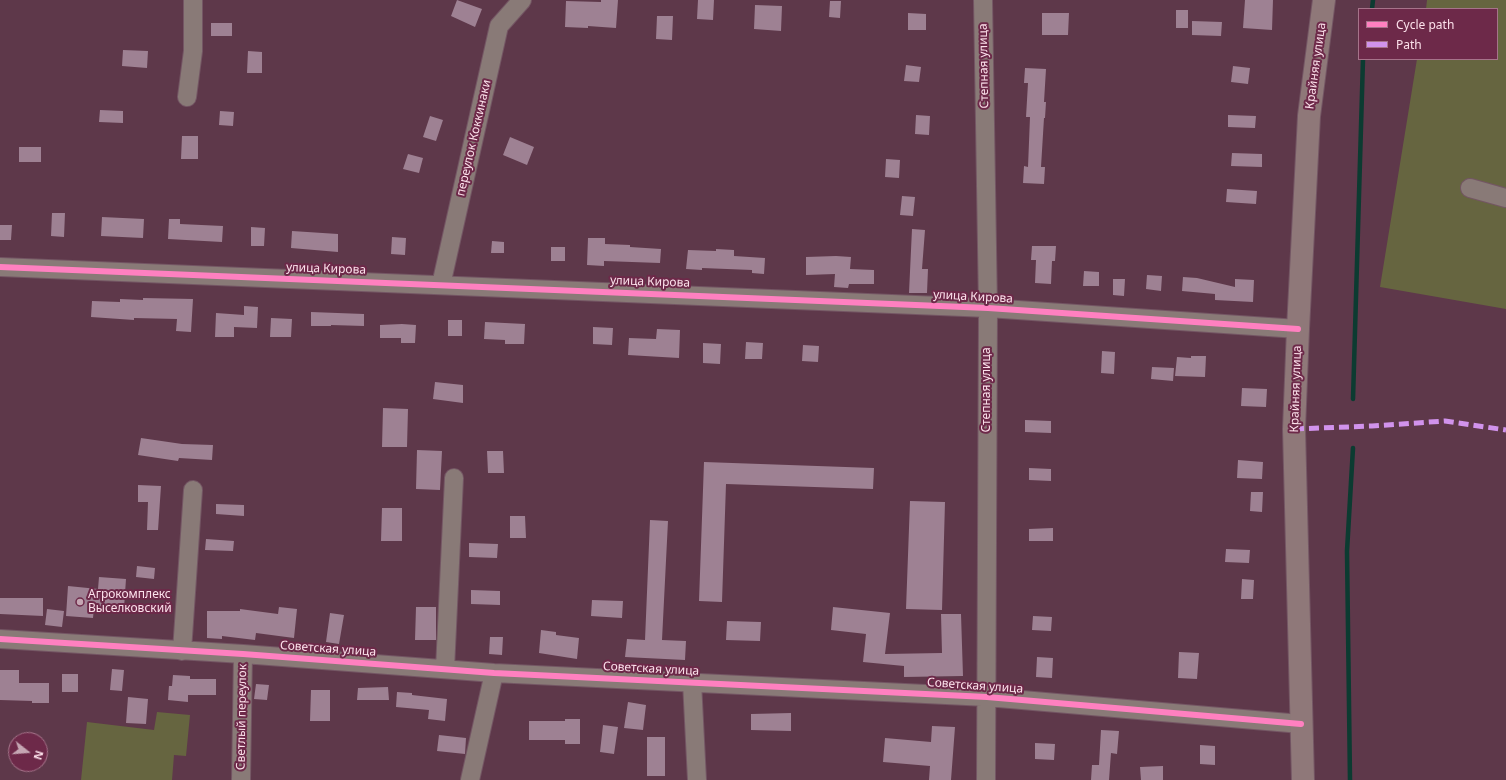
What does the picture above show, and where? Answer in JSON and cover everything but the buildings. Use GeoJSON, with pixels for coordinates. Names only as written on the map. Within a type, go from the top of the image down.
{"type":"FeatureCollection","features":[{"type":"Feature","properties":{"kind":"main road","name":"Крайняя улица"},"geometry":{"type":"LineString","coordinates":[[1303,780],[1294,429],[1309,116],[1324,0]]}},
{"type":"Feature","properties":{"kind":"street"},"geometry":{"type":"LineString","coordinates":[[187,97],[192,51],[193,0]]}},
{"type":"Feature","properties":{"kind":"street","name":"переулок Коккинаки"},"geometry":{"type":"LineString","coordinates":[[442,285],[499,26],[522,0]]}},
{"type":"Feature","properties":{"kind":"street","name":"Степная улица"},"geometry":{"type":"LineString","coordinates":[[982,0],[988,308],[986,780]]}},
{"type":"Feature","properties":{"kind":"street"},"geometry":{"type":"LineString","coordinates":[[1470,188],[1506,198]]}},
{"type":"Feature","properties":{"kind":"street","name":"улица Кирова"},"geometry":{"type":"LineString","coordinates":[[0,267],[988,308],[1298,329]]}},
{"type":"Feature","properties":{"kind":"street"},"geometry":{"type":"LineString","coordinates":[[445,669],[454,478]]}},
{"type":"Feature","properties":{"kind":"street"},"geometry":{"type":"LineString","coordinates":[[182,651],[193,490]]}},
{"type":"Feature","properties":{"kind":"street","name":"Советская улица"},"geometry":{"type":"LineString","coordinates":[[0,639],[243,654],[494,673],[987,697],[1301,724]]}},
{"type":"Feature","properties":{"kind":"street","name":"Светлый переулок"},"geometry":{"type":"LineString","coordinates":[[241,780],[243,654]]}},
{"type":"Feature","properties":{"kind":"street"},"geometry":{"type":"LineString","coordinates":[[470,780],[494,673]]}},
{"type":"Feature","properties":{"kind":"street","name":"Советская улица"},"geometry":{"type":"LineString","coordinates":[[692,682],[697,780]]}},
{"type":"Feature","properties":{"kind":"shaded area"},"geometry":{"type":"Polygon","coordinates":[[[1427,0],[1506,0],[1506,309],[1380,287],[1417,60],[1498,60],[1498,8],[1426,8],[1427,0]]]}},
{"type":"Feature","properties":{"kind":"shaded area"},"geometry":{"type":"Polygon","coordinates":[[[157,712],[190,715],[186,756],[174,755],[172,780],[81,780],[87,722],[154,730],[157,712]]]}},
{"type":"Feature","properties":{"kind":"waterway"},"geometry":{"type":"LineString","coordinates":[[1372,8],[1373,0]]}},
{"type":"Feature","properties":{"kind":"waterway"},"geometry":{"type":"LineString","coordinates":[[1353,399],[1363,60]]}},
{"type":"Feature","properties":{"kind":"waterway"},"geometry":{"type":"LineString","coordinates":[[1350,780],[1347,551],[1353,448]]}},
{"type":"Feature","properties":{"kind":"marked path"},"geometry":{"type":"LineString","coordinates":[[1294,429],[1445,421],[1506,430]]}},
{"type":"Feature","properties":{"kind":"cycle path"},"geometry":{"type":"LineString","coordinates":[[0,267],[988,308],[1298,329]]}},
{"type":"Feature","properties":{"kind":"cycle path"},"geometry":{"type":"LineString","coordinates":[[0,639],[243,654],[494,673],[987,697],[1301,724]]}},
{"type":"Feature","properties":{"kind":"place","name":"Агрокомплекс Выселковский"},"geometry":{"type":"Point","coordinates":[80,602]}}]}
